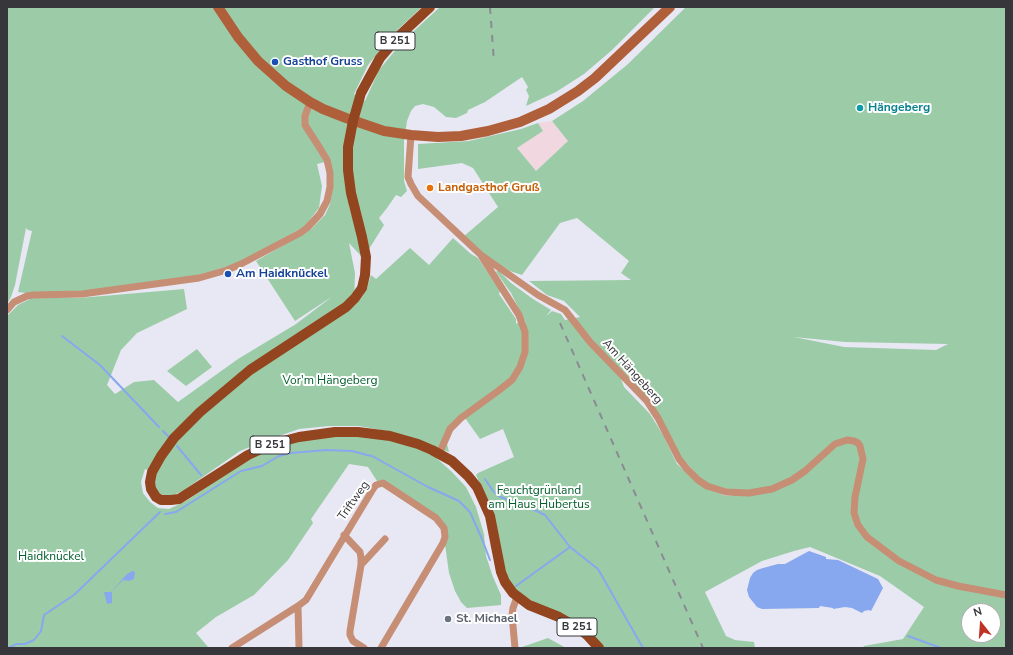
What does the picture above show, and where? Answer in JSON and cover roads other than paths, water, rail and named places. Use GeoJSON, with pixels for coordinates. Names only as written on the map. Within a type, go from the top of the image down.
{"type":"FeatureCollection","features":[{"type":"Feature","properties":{"kind":"main road"},"geometry":{"type":"LineString","coordinates":[[218,7],[247,49],[258,61],[286,86],[310,102],[353,121],[384,130],[411,135],[438,137],[478,133],[511,125],[549,109],[571,96],[595,78],[670,7]]}},
{"type":"Feature","properties":{"kind":"main road","name":"B 251"},"geometry":{"type":"LineString","coordinates":[[430,7],[399,36],[377,63],[361,93],[353,121],[348,147],[348,170],[351,193],[366,257],[365,275],[362,288],[346,307],[250,370],[200,412],[174,438],[160,456],[152,472],[150,482],[151,489],[156,497],[161,500],[179,499],[234,463],[265,447],[287,440],[323,434],[358,432],[390,436],[418,444],[452,461],[477,487],[490,516],[504,580],[509,589],[517,597],[529,605],[559,617],[577,627],[599,648]]}},
{"type":"Feature","properties":{"kind":"street"},"geometry":{"type":"LineString","coordinates":[[7,310],[14,302],[27,296],[82,294],[199,278],[228,270],[242,264],[300,233],[320,214],[327,202],[330,187],[330,173],[327,160],[305,125],[305,116],[310,102]]}},
{"type":"Feature","properties":{"kind":"street","name":"Am Hängeberg"},"geometry":{"type":"LineString","coordinates":[[411,135],[408,176],[413,189],[421,200],[481,255],[538,295],[565,310],[590,342],[647,402],[658,418],[681,462],[690,473],[707,486],[721,491],[733,493],[772,489],[786,483],[805,471],[835,444],[847,440],[854,441],[860,446],[863,459],[855,497],[854,513],[858,525],[867,537],[899,561],[936,580],[958,586],[1006,595]]}},
{"type":"Feature","properties":{"kind":"street"},"geometry":{"type":"LineString","coordinates":[[439,454],[450,429],[461,418],[512,380],[520,367],[525,352],[524,332],[519,315],[481,255]]}},
{"type":"Feature","properties":{"kind":"street","name":"Triftweg"},"geometry":{"type":"LineString","coordinates":[[232,648],[298,606],[308,596],[373,489],[383,483],[436,518],[445,530],[446,537],[381,648]]}},
{"type":"Feature","properties":{"kind":"street"},"geometry":{"type":"LineString","coordinates":[[344,535],[360,552],[361,565],[350,636],[353,641],[364,648]]}},
{"type":"Feature","properties":{"kind":"street"},"geometry":{"type":"LineString","coordinates":[[361,565],[385,540]]}},
{"type":"Feature","properties":{"kind":"street"},"geometry":{"type":"LineString","coordinates":[[515,648],[512,615],[517,597]]}},
{"type":"Feature","properties":{"kind":"street"},"geometry":{"type":"LineString","coordinates":[[298,606],[299,648]]}},
{"type":"Feature","properties":{"kind":"street"},"geometry":{"type":"LineString","coordinates":[[245,640],[248,648]]}},
{"type":"Feature","properties":{"kind":"water"},"geometry":{"type":"Polygon","coordinates":[[[809,551],[826,557],[826,559],[838,560],[878,579],[883,588],[871,611],[864,611],[862,613],[852,608],[845,607],[833,609],[820,606],[819,608],[762,609],[757,607],[749,597],[747,590],[753,573],[763,568],[778,564],[785,564],[809,551]]]}},
{"type":"Feature","properties":{"kind":"water"},"geometry":{"type":"Polygon","coordinates":[[[132,571],[135,572],[134,579],[129,581],[123,580],[112,591],[112,603],[107,604],[104,592],[111,592],[126,575],[132,571]]]}},
{"type":"Feature","properties":{"kind":"waterway"},"geometry":{"type":"LineString","coordinates":[[62,336],[100,365],[159,427]]}},
{"type":"Feature","properties":{"kind":"waterway"},"geometry":{"type":"LineString","coordinates":[[163,431],[169,437]]}},
{"type":"Feature","properties":{"kind":"waterway"},"geometry":{"type":"LineString","coordinates":[[177,446],[201,475]]}},
{"type":"Feature","properties":{"kind":"waterway"},"geometry":{"type":"LineString","coordinates":[[279,449],[286,454]]}},
{"type":"Feature","properties":{"kind":"waterway"},"geometry":{"type":"LineString","coordinates":[[165,514],[176,512],[241,471],[262,466],[279,456],[291,453],[326,450],[352,451],[372,456],[428,487],[459,501],[470,512],[490,560]]}},
{"type":"Feature","properties":{"kind":"waterway"},"geometry":{"type":"LineString","coordinates":[[485,479],[493,491],[500,497],[524,505],[545,515],[570,547],[598,569],[643,648]]}},
{"type":"Feature","properties":{"kind":"waterway"},"geometry":{"type":"LineString","coordinates":[[8,648],[34,640],[41,631],[44,615],[74,595],[160,512]]}},
{"type":"Feature","properties":{"kind":"waterway"},"geometry":{"type":"LineString","coordinates":[[516,586],[570,547]]}},
{"type":"Feature","properties":{"kind":"waterway"},"geometry":{"type":"LineString","coordinates":[[908,636],[941,648]]}},
{"type":"Feature","properties":{"kind":"railway"},"geometry":{"type":"LineString","coordinates":[[490,7],[494,62]]}},
{"type":"Feature","properties":{"kind":"railway"},"geometry":{"type":"LineString","coordinates":[[560,323],[703,648]]}},
{"type":"Feature","properties":{"kind":"place","name":"Gasthof Gruss"},"geometry":{"type":"Point","coordinates":[275,62]}},
{"type":"Feature","properties":{"kind":"place","name":"Hängeberg"},"geometry":{"type":"Point","coordinates":[860,108]}},
{"type":"Feature","properties":{"kind":"place","name":"Landgasthof Gruß"},"geometry":{"type":"Point","coordinates":[430,188]}},
{"type":"Feature","properties":{"kind":"place","name":"Am Haidknückel"},"geometry":{"type":"Point","coordinates":[228,274]}},
{"type":"Feature","properties":{"kind":"place","name":"St. Michael"},"geometry":{"type":"Point","coordinates":[448,619]}},
{"type":"Feature","properties":{"kind":"park label","name":"Vor'm Hängeberg"},"geometry":{"type":"Point","coordinates":[330,381]}},
{"type":"Feature","properties":{"kind":"park label","name":"Feuchtgrünland am Haus Hubertus"},"geometry":{"type":"Point","coordinates":[539,498]}},
{"type":"Feature","properties":{"kind":"park label","name":"Haidknückel"},"geometry":{"type":"Point","coordinates":[51,557]}}]}
